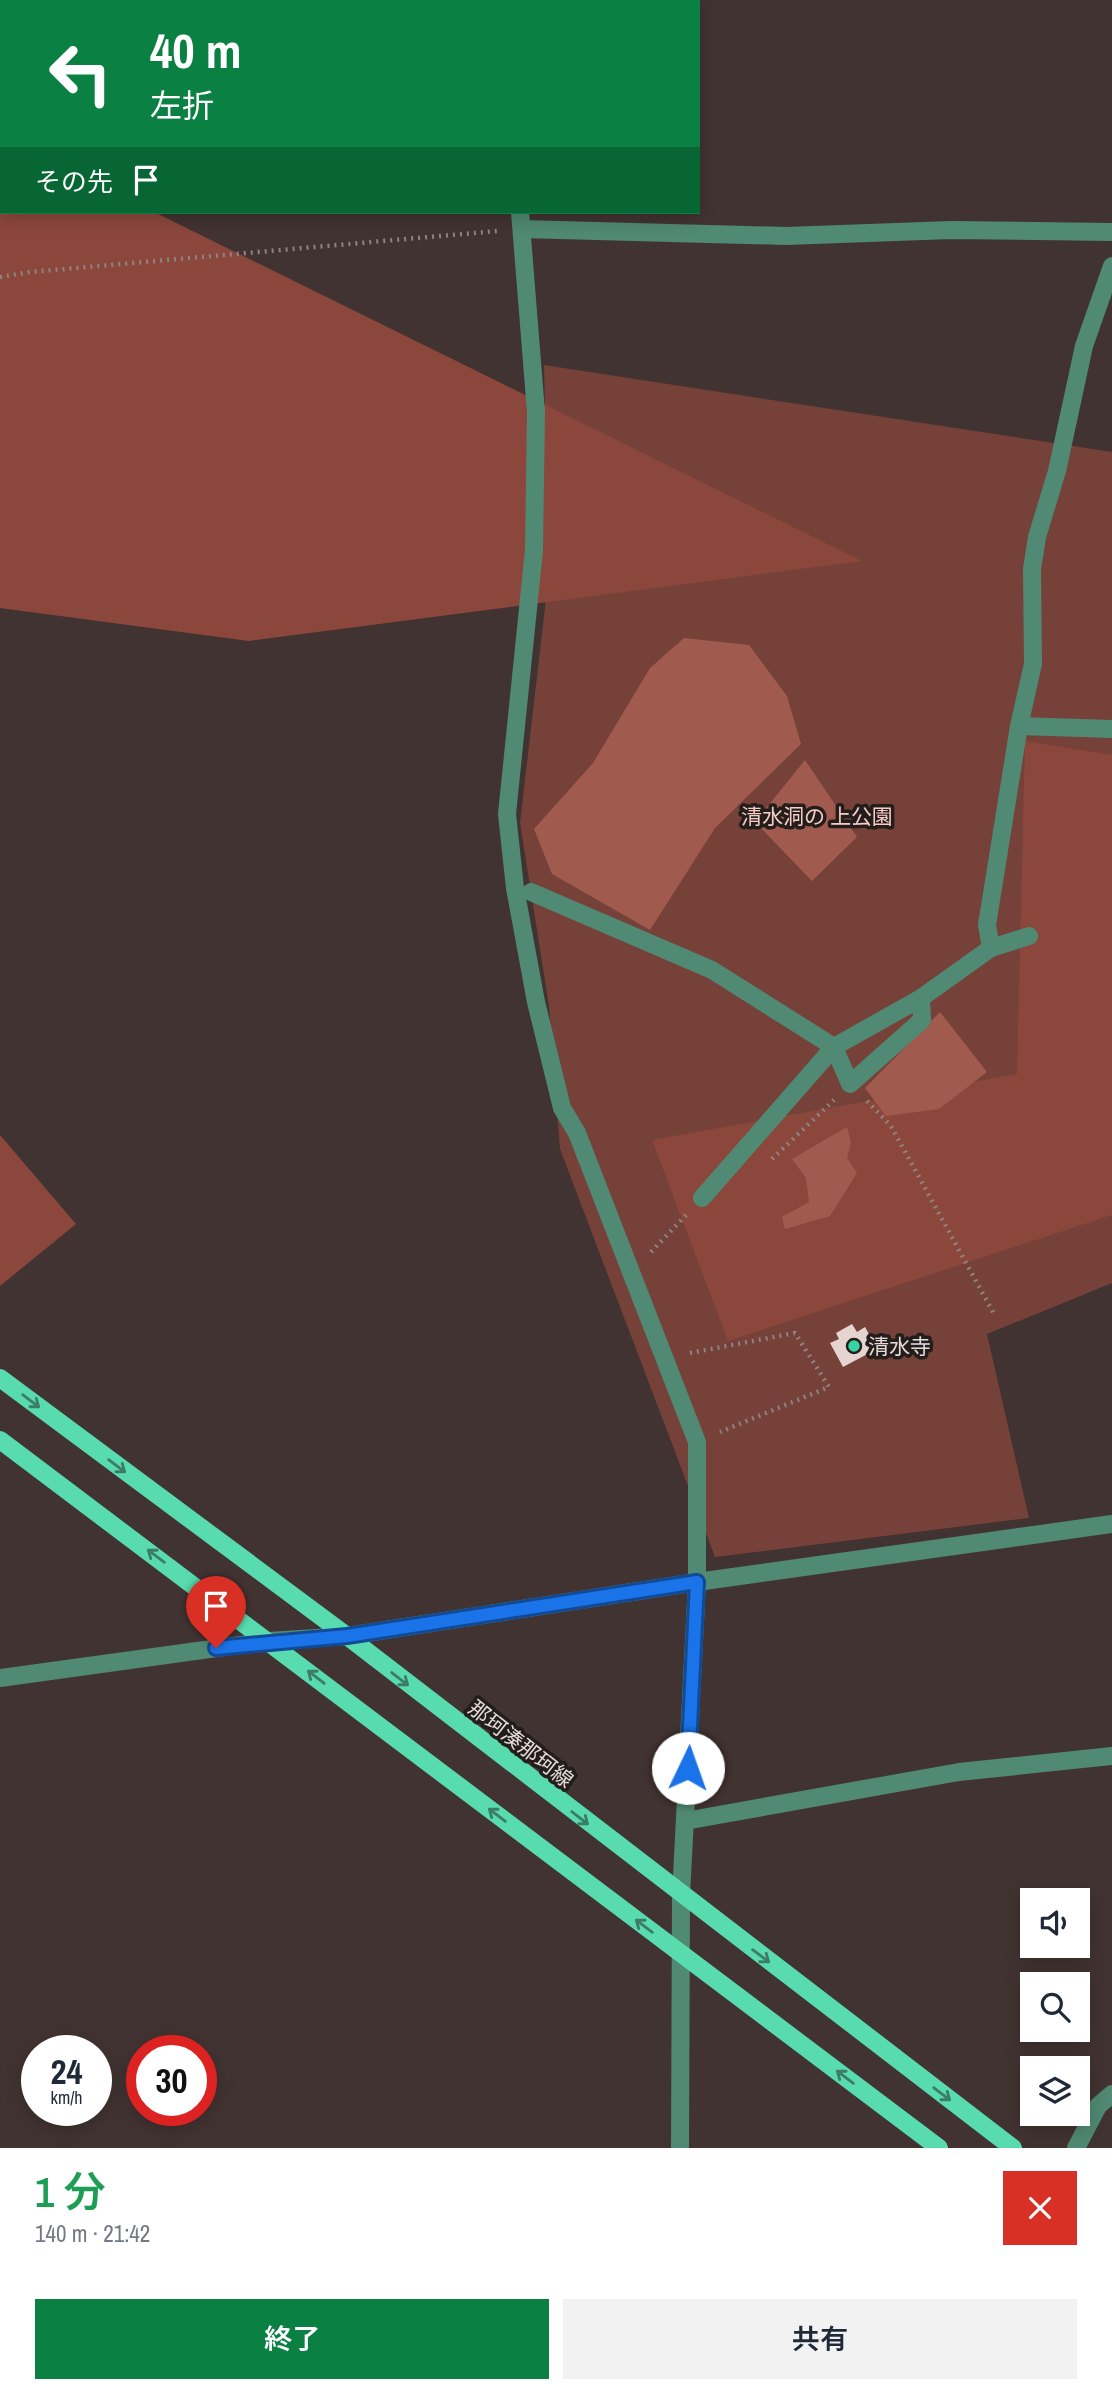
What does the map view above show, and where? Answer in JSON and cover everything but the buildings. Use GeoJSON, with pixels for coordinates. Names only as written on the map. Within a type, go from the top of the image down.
{"type":"FeatureCollection","features":[{"type":"Feature","properties":{"kind":"main road","name":"那珂湊那珂線"},"geometry":{"type":"LineString","coordinates":[[0,1378],[347,1636],[681,1896],[1013,2148]]}},
{"type":"Feature","properties":{"kind":"main road"},"geometry":{"type":"LineString","coordinates":[[0,1440],[939,2148]]}},
{"type":"Feature","properties":{"kind":"street"},"geometry":{"type":"LineString","coordinates":[[680,2148],[683,1955],[681,1896],[697,1582],[697,1442],[577,1133],[562,1108],[536,1002],[515,888],[507,814],[534,550],[536,412],[521,220],[786,236],[951,230],[1112,232]]}},
{"type":"Feature","properties":{"kind":"street"},"geometry":{"type":"LineString","coordinates":[[991,948],[987,925],[1019,726],[1033,664],[1032,569],[1037,537],[1057,471],[1084,345],[1112,266]]}},
{"type":"Feature","properties":{"kind":"street"},"geometry":{"type":"LineString","coordinates":[[1019,726],[1112,729]]}},
{"type":"Feature","properties":{"kind":"street"},"geometry":{"type":"LineString","coordinates":[[531,891],[712,970],[834,1047],[850,1084],[922,1020],[921,998]]}},
{"type":"Feature","properties":{"kind":"street"},"geometry":{"type":"LineString","coordinates":[[702,1198],[834,1047],[921,998],[991,948],[1029,936]]}},
{"type":"Feature","properties":{"kind":"street"},"geometry":{"type":"LineString","coordinates":[[0,1678],[270,1641],[347,1636],[697,1582],[1112,1524]]}},
{"type":"Feature","properties":{"kind":"street"},"geometry":{"type":"LineString","coordinates":[[685,1821],[959,1772],[1112,1756]]}},
{"type":"Feature","properties":{"kind":"street"},"geometry":{"type":"LineString","coordinates":[[1076,2148],[1098,2106],[1112,2094]]}},
{"type":"Feature","properties":{"kind":"path"},"geometry":{"type":"LineString","coordinates":[[0,277],[521,220]]}},
{"type":"Feature","properties":{"kind":"path"},"geometry":{"type":"LineString","coordinates":[[769,1161],[780,1154],[850,1084],[891,1126],[994,1314]]}},
{"type":"Feature","properties":{"kind":"path"},"geometry":{"type":"LineString","coordinates":[[631,1273],[702,1198]]}},
{"type":"Feature","properties":{"kind":"path"},"geometry":{"type":"LineString","coordinates":[[664,1358],[795,1333],[829,1387],[697,1442]]}},
{"type":"Feature","properties":{"kind":"green space","name":"清水洞の 上公園"},"geometry":{"type":"Polygon","coordinates":[[[544,365],[1112,452],[1112,1283],[987,1334],[1029,1518],[715,1557],[560,1149],[549,1006],[520,823],[549,573],[544,365]]]}},
{"type":"Feature","properties":{"kind":"shaded area"},"geometry":{"type":"Polygon","coordinates":[[[0,214],[158,214],[862,561],[249,641],[0,608],[0,214]]]}},
{"type":"Feature","properties":{"kind":"shaded area"},"geometry":{"type":"Polygon","coordinates":[[[684,638],[749,645],[787,696],[801,744],[715,828],[650,930],[552,874],[534,829],[593,763],[650,668],[684,638]]]}},
{"type":"Feature","properties":{"kind":"shaded area"},"geometry":{"type":"Polygon","coordinates":[[[1025,741],[1112,755],[1112,1215],[728,1341],[652,1140],[1017,1074],[1025,741]]]}},
{"type":"Feature","properties":{"kind":"shaded area"},"geometry":{"type":"Polygon","coordinates":[[[805,760],[857,837],[812,881],[755,822],[805,760]]]}},
{"type":"Feature","properties":{"kind":"shaded area"},"geometry":{"type":"Polygon","coordinates":[[[940,1012],[987,1072],[939,1109],[886,1116],[865,1088],[940,1012]]]}},
{"type":"Feature","properties":{"kind":"shaded area"},"geometry":{"type":"Polygon","coordinates":[[[847,1127],[851,1143],[847,1158],[857,1173],[830,1216],[785,1229],[782,1217],[809,1202],[806,1178],[792,1159],[847,1127]]]}},
{"type":"Feature","properties":{"kind":"shaded area"},"geometry":{"type":"Polygon","coordinates":[[[0,1135],[76,1224],[0,1286],[0,1135]]]}},
{"type":"Feature","properties":{"kind":"place","name":"清水寺"},"geometry":{"type":"Point","coordinates":[854,1346]}},
{"type":"Feature","properties":{"kind":"route"},"geometry":{"type":"LineString","coordinates":[[216,1648],[347,1636],[697,1582],[688,1768]]}}]}
